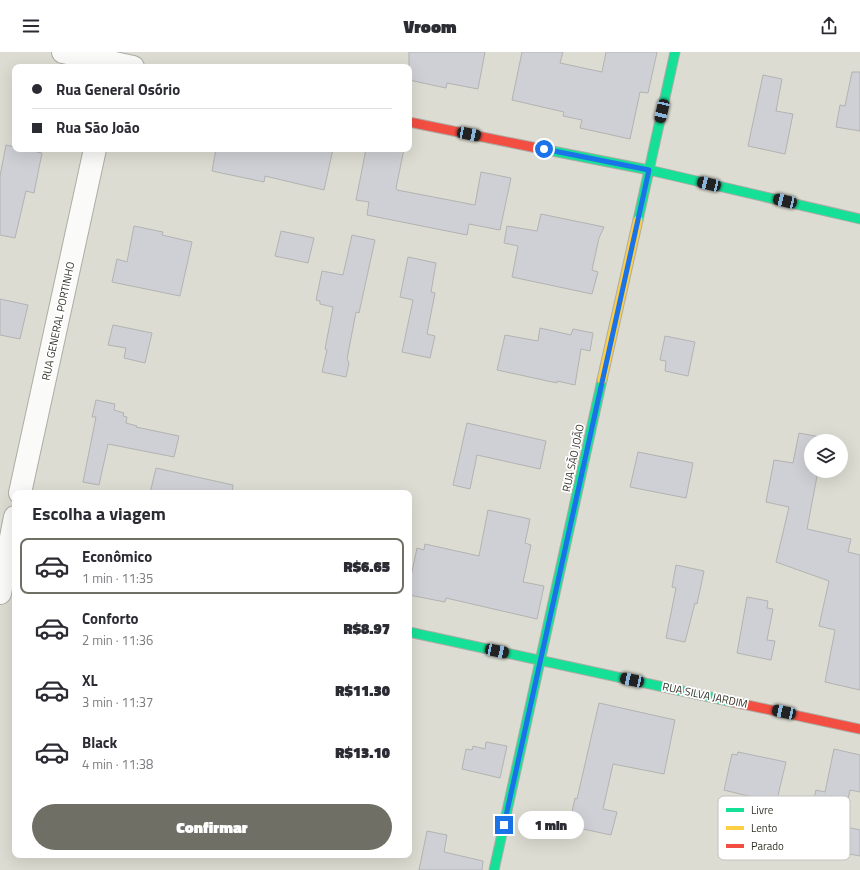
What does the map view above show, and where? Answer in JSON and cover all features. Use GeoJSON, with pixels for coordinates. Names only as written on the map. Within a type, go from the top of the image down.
{"type":"FeatureCollection","features":[{"type":"Feature","properties":{"kind":"street"},"geometry":{"type":"LineString","coordinates":[[63,52],[119,62]]}},
{"type":"Feature","properties":{"kind":"street","name":"RUA SÃO JOÃO"},"geometry":{"type":"LineString","coordinates":[[494,870],[675,52]]}},
{"type":"Feature","properties":{"kind":"street"},"geometry":{"type":"LineString","coordinates":[[412,123],[649,170],[860,219]]}},
{"type":"Feature","properties":{"kind":"street","name":"RUA GENERAL PORTINHO"},"geometry":{"type":"LineString","coordinates":[[21,490],[94,152]]}},
{"type":"Feature","properties":{"kind":"street"},"geometry":{"type":"LineString","coordinates":[[0,593],[12,529]]}},
{"type":"Feature","properties":{"kind":"street","name":"RUA SILVA JARDIM"},"geometry":{"type":"LineString","coordinates":[[412,633],[860,729]]}},
{"type":"Feature","properties":{"kind":"building"},"geometry":{"type":"Polygon","coordinates":[[[409,52],[485,52],[478,89],[447,83],[446,88],[412,81],[412,64],[409,64],[409,52]]]}},
{"type":"Feature","properties":{"kind":"building"},"geometry":{"type":"Polygon","coordinates":[[[522,52],[563,52],[560,63],[602,72],[606,52],[657,52],[648,93],[640,92],[630,139],[580,128],[582,120],[563,116],[564,112],[512,100],[522,52]]]}},
{"type":"Feature","properties":{"kind":"building"},"geometry":{"type":"Polygon","coordinates":[[[852,72],[860,72],[860,131],[836,127],[840,105],[845,106],[852,72]]]}},
{"type":"Feature","properties":{"kind":"building"},"geometry":{"type":"Polygon","coordinates":[[[763,75],[782,79],[776,111],[793,114],[785,154],[748,146],[763,75]]]}},
{"type":"Feature","properties":{"kind":"building"},"geometry":{"type":"Polygon","coordinates":[[[6,145],[12,146],[12,152],[42,153],[34,193],[26,191],[15,238],[0,235],[0,176],[6,145]]]}},
{"type":"Feature","properties":{"kind":"building"},"geometry":{"type":"Polygon","coordinates":[[[215,152],[332,152],[324,190],[265,176],[264,182],[212,171],[215,152]]]}},
{"type":"Feature","properties":{"kind":"building"},"geometry":{"type":"Polygon","coordinates":[[[365,152],[403,152],[396,188],[397,190],[475,205],[481,172],[511,178],[500,230],[469,224],[467,235],[367,215],[369,202],[356,200],[365,152]]]}},
{"type":"Feature","properties":{"kind":"building"},"geometry":{"type":"Polygon","coordinates":[[[541,214],[604,227],[599,238],[592,270],[598,272],[592,294],[512,277],[518,246],[504,243],[507,226],[537,231],[541,214]]]}},
{"type":"Feature","properties":{"kind":"building"},"geometry":{"type":"Polygon","coordinates":[[[134,226],[163,232],[162,235],[192,242],[180,296],[112,282],[117,259],[127,262],[134,226]]]}},
{"type":"Feature","properties":{"kind":"building"},"geometry":{"type":"Polygon","coordinates":[[[281,231],[314,238],[308,263],[275,256],[281,231]]]}},
{"type":"Feature","properties":{"kind":"building"},"geometry":{"type":"Polygon","coordinates":[[[352,235],[375,240],[359,313],[356,312],[347,359],[349,363],[346,377],[322,372],[327,350],[325,349],[333,307],[320,304],[320,301],[316,300],[322,271],[343,275],[352,235]]]}},
{"type":"Feature","properties":{"kind":"building"},"geometry":{"type":"Polygon","coordinates":[[[408,257],[436,263],[431,292],[435,293],[427,334],[435,336],[430,358],[402,352],[413,300],[400,297],[408,257]]]}},
{"type":"Feature","properties":{"kind":"building"},"geometry":{"type":"Polygon","coordinates":[[[0,299],[28,305],[20,339],[0,335],[0,299]]]}},
{"type":"Feature","properties":{"kind":"building"},"geometry":{"type":"Polygon","coordinates":[[[113,325],[152,333],[145,363],[124,358],[126,348],[108,345],[113,325]]]}},
{"type":"Feature","properties":{"kind":"building"},"geometry":{"type":"Polygon","coordinates":[[[540,328],[571,335],[573,329],[593,333],[590,351],[581,349],[575,385],[557,381],[557,383],[497,370],[505,335],[538,341],[540,328]]]}},
{"type":"Feature","properties":{"kind":"building"},"geometry":{"type":"Polygon","coordinates":[[[665,336],[695,342],[688,376],[665,371],[666,361],[660,360],[665,336]]]}},
{"type":"Feature","properties":{"kind":"building"},"geometry":{"type":"Polygon","coordinates":[[[96,400],[115,404],[114,410],[124,413],[123,416],[127,417],[126,423],[137,426],[136,427],[179,436],[174,457],[108,444],[99,485],[83,482],[96,417],[92,417],[96,400]]]}},
{"type":"Feature","properties":{"kind":"building"},"geometry":{"type":"Polygon","coordinates":[[[467,423],[546,441],[540,469],[477,455],[470,489],[453,485],[467,423]]]}},
{"type":"Feature","properties":{"kind":"building"},"geometry":{"type":"Polygon","coordinates":[[[799,433],[804,434],[804,478],[817,478],[807,529],[851,539],[848,552],[860,555],[860,690],[825,682],[835,630],[819,626],[829,581],[776,562],[789,507],[766,502],[774,460],[793,463],[799,433]]]}},
{"type":"Feature","properties":{"kind":"building"},"geometry":{"type":"Polygon","coordinates":[[[638,452],[693,463],[686,498],[630,487],[638,452]]]}},
{"type":"Feature","properties":{"kind":"building"},"geometry":{"type":"Polygon","coordinates":[[[156,468],[233,485],[232,490],[151,490],[156,468]]]}},
{"type":"Feature","properties":{"kind":"building"},"geometry":{"type":"Polygon","coordinates":[[[488,510],[530,519],[525,543],[531,545],[523,582],[544,586],[537,619],[446,598],[445,602],[412,596],[412,572],[417,548],[424,550],[425,544],[479,556],[488,510]]]}},
{"type":"Feature","properties":{"kind":"building"},"geometry":{"type":"Polygon","coordinates":[[[676,565],[704,571],[697,604],[695,603],[685,642],[666,638],[676,588],[672,587],[676,565]]]}},
{"type":"Feature","properties":{"kind":"building"},"geometry":{"type":"Polygon","coordinates":[[[747,597],[768,601],[767,608],[773,609],[767,640],[775,641],[771,660],[737,653],[747,597]]]}},
{"type":"Feature","properties":{"kind":"building"},"geometry":{"type":"Polygon","coordinates":[[[599,703],[675,720],[664,774],[613,764],[603,809],[617,812],[611,835],[569,826],[575,798],[577,799],[599,703]]]}},
{"type":"Feature","properties":{"kind":"building"},"geometry":{"type":"Polygon","coordinates":[[[486,742],[507,746],[500,778],[462,769],[466,749],[472,750],[473,746],[485,749],[486,742]]]}},
{"type":"Feature","properties":{"kind":"building"},"geometry":{"type":"Polygon","coordinates":[[[834,749],[860,755],[860,792],[850,790],[849,796],[815,796],[816,790],[825,792],[834,749]]]}},
{"type":"Feature","properties":{"kind":"building"},"geometry":{"type":"Polygon","coordinates":[[[738,752],[786,762],[778,796],[748,796],[724,790],[732,754],[737,755],[738,752]]]}},
{"type":"Feature","properties":{"kind":"building"},"geometry":{"type":"Polygon","coordinates":[[[850,828],[860,830],[860,856],[850,854],[850,828]]]}},
{"type":"Feature","properties":{"kind":"building"},"geometry":{"type":"Polygon","coordinates":[[[427,831],[447,835],[444,852],[483,861],[482,870],[419,870],[427,831]]]}},
{"type":"Feature","properties":{"kind":"traffic: fast"},"geometry":{"type":"LineString","coordinates":[[638,220],[675,52]]}},
{"type":"Feature","properties":{"kind":"traffic: fast"},"geometry":{"type":"LineString","coordinates":[[537,148],[649,170],[860,219]]}},
{"type":"Feature","properties":{"kind":"traffic: fast"},"geometry":{"type":"LineString","coordinates":[[494,870],[602,380]]}},
{"type":"Feature","properties":{"kind":"traffic: fast"},"geometry":{"type":"LineString","coordinates":[[412,633],[733,702]]}},
{"type":"Feature","properties":{"kind":"traffic: slow"},"geometry":{"type":"LineString","coordinates":[[602,380],[638,220]]}},
{"type":"Feature","properties":{"kind":"traffic: jam"},"geometry":{"type":"LineString","coordinates":[[412,123],[537,148]]}},
{"type":"Feature","properties":{"kind":"traffic: jam"},"geometry":{"type":"LineString","coordinates":[[733,702],[860,729]]}},
{"type":"Feature","properties":{"kind":"route"},"geometry":{"type":"LineString","coordinates":[[504,825],[649,170],[544,149]]}}]}
